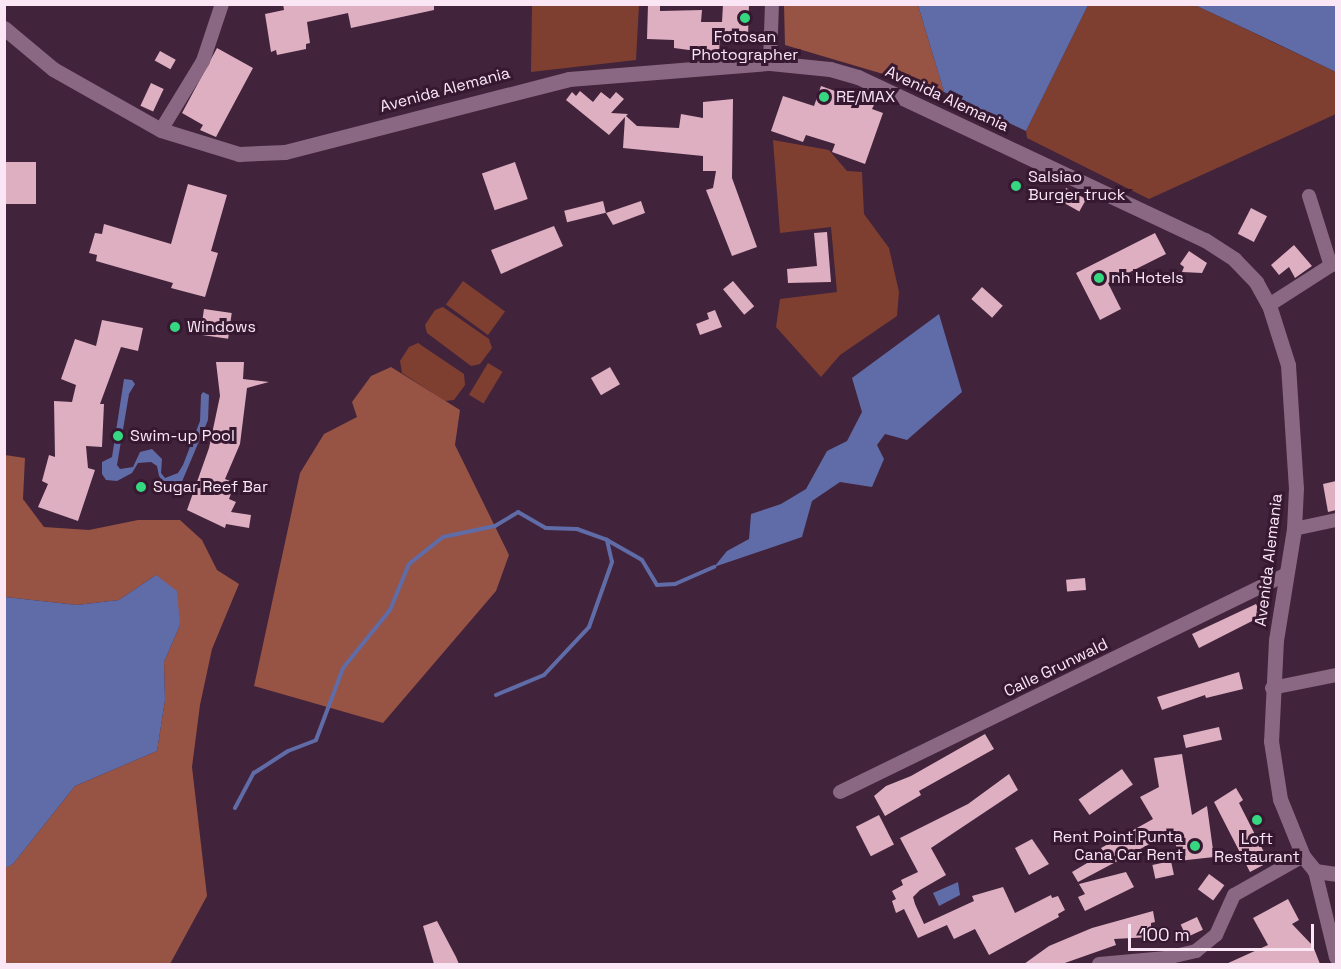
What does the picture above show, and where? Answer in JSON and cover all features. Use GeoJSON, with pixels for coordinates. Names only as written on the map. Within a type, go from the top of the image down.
{"type":"FeatureCollection","features":[{"type":"Feature","properties":{"kind":"street"},"geometry":{"type":"LineString","coordinates":[[161,130],[203,61],[222,4]]}},
{"type":"Feature","properties":{"kind":"street"},"geometry":{"type":"LineString","coordinates":[[770,63],[771,4]]}},
{"type":"Feature","properties":{"kind":"street","name":"Avenida Alemania"},"geometry":{"type":"LineString","coordinates":[[4,28],[52,69],[161,130],[239,154],[262,155],[540,83],[667,69],[770,63],[805,64],[858,77],[1205,240],[1234,259],[1256,282],[1269,304],[1288,365],[1296,478],[1294,529],[1272,688],[1271,741],[1280,799],[1304,856],[1315,871]]}},
{"type":"Feature","properties":{"kind":"street"},"geometry":{"type":"LineString","coordinates":[[1269,304],[1334,264],[1309,196]]}},
{"type":"Feature","properties":{"kind":"street"},"geometry":{"type":"LineString","coordinates":[[1294,529],[1336,520]]}},
{"type":"Feature","properties":{"kind":"street","name":"Calle Grunwald"},"geometry":{"type":"LineString","coordinates":[[840,792],[1286,574]]}},
{"type":"Feature","properties":{"kind":"street"},"geometry":{"type":"LineString","coordinates":[[1272,688],[1336,675]]}},
{"type":"Feature","properties":{"kind":"street"},"geometry":{"type":"LineString","coordinates":[[1099,964],[1166,958],[1196,951],[1216,935],[1234,895],[1304,856]]}},
{"type":"Feature","properties":{"kind":"street"},"geometry":{"type":"LineString","coordinates":[[1336,874],[1315,871],[1336,957]]}},
{"type":"Feature","properties":{"kind":"shaded area"},"geometry":{"type":"Polygon","coordinates":[[[532,5],[639,5],[636,60],[531,72],[532,5]]]}},
{"type":"Feature","properties":{"kind":"shaded area"},"geometry":{"type":"Polygon","coordinates":[[[784,5],[918,5],[944,92],[785,45],[784,5]]]}},
{"type":"Feature","properties":{"kind":"shaded area"},"geometry":{"type":"Polygon","coordinates":[[[1088,5],[1195,5],[1336,72],[1336,114],[1149,199],[1027,138],[1026,131],[1088,5]]]}},
{"type":"Feature","properties":{"kind":"shaded area"},"geometry":{"type":"Polygon","coordinates":[[[773,140],[829,150],[847,171],[862,172],[864,214],[889,248],[899,292],[897,316],[840,355],[821,377],[776,327],[780,299],[837,292],[831,227],[780,233],[773,140]]]}},
{"type":"Feature","properties":{"kind":"shaded area"},"geometry":{"type":"Polygon","coordinates":[[[463,281],[505,312],[488,335],[446,304],[463,281]]]}},
{"type":"Feature","properties":{"kind":"shaded area"},"geometry":{"type":"Polygon","coordinates":[[[443,307],[489,339],[492,348],[480,364],[471,366],[427,333],[425,325],[435,310],[443,307]]]}},
{"type":"Feature","properties":{"kind":"shaded area"},"geometry":{"type":"Polygon","coordinates":[[[418,343],[464,374],[465,385],[454,400],[445,401],[402,373],[400,361],[409,347],[418,343]]]}},
{"type":"Feature","properties":{"kind":"shaded area"},"geometry":{"type":"Polygon","coordinates":[[[488,363],[503,372],[484,403],[469,395],[488,363]]]}},
{"type":"Feature","properties":{"kind":"shaded area"},"geometry":{"type":"Polygon","coordinates":[[[391,367],[460,410],[455,445],[509,555],[496,591],[383,723],[254,686],[300,473],[324,434],[357,417],[352,402],[371,376],[391,367]]]}},
{"type":"Feature","properties":{"kind":"shaded area"},"geometry":{"type":"Polygon","coordinates":[[[5,455],[25,458],[23,499],[44,527],[89,530],[138,520],[180,520],[202,540],[217,570],[239,584],[212,649],[200,705],[192,767],[207,896],[170,964],[5,964],[4,868],[13,864],[75,786],[157,751],[165,700],[164,662],[180,625],[156,575],[119,600],[77,605],[5,597],[5,455]]]}},
{"type":"Feature","properties":{"kind":"water"},"geometry":{"type":"Polygon","coordinates":[[[918,4],[1088,5],[1026,131],[944,92],[918,4]]]}},
{"type":"Feature","properties":{"kind":"water"},"geometry":{"type":"Polygon","coordinates":[[[1195,5],[1336,5],[1336,72],[1261,36],[1195,5]]]}},
{"type":"Feature","properties":{"kind":"water"},"geometry":{"type":"Polygon","coordinates":[[[939,314],[962,392],[907,440],[885,434],[877,445],[884,459],[872,487],[840,482],[812,501],[802,537],[714,567],[727,551],[749,539],[751,514],[781,504],[806,489],[827,451],[847,441],[862,412],[852,378],[939,314]]]}},
{"type":"Feature","properties":{"kind":"water","name":"Swim-up Pool"},"geometry":{"type":"Polygon","coordinates":[[[124,379],[132,380],[135,384],[129,394],[117,465],[120,469],[133,467],[140,452],[152,449],[162,459],[161,473],[165,478],[178,473],[183,465],[200,421],[201,395],[203,392],[209,395],[208,420],[178,491],[168,489],[159,476],[157,466],[151,462],[138,463],[132,473],[117,481],[106,480],[102,474],[102,462],[112,457],[124,379]]]}},
{"type":"Feature","properties":{"kind":"water"},"geometry":{"type":"Polygon","coordinates":[[[156,575],[177,591],[180,625],[164,662],[165,700],[157,751],[75,786],[13,864],[5,868],[5,597],[77,605],[119,600],[156,575]]]}},
{"type":"Feature","properties":{"kind":"water"},"geometry":{"type":"Polygon","coordinates":[[[958,882],[960,895],[939,906],[933,893],[958,882]]]}},
{"type":"Feature","properties":{"kind":"building"},"geometry":{"type":"Polygon","coordinates":[[[283,4],[434,4],[434,10],[351,28],[348,13],[307,22],[310,43],[306,44],[306,49],[277,55],[276,50],[271,52],[265,14],[284,10],[283,4]]]}},
{"type":"Feature","properties":{"kind":"building"},"geometry":{"type":"Polygon","coordinates":[[[648,4],[660,4],[660,11],[702,10],[701,22],[722,22],[723,4],[749,4],[748,36],[720,35],[719,54],[674,48],[674,40],[647,39],[648,4]]]}},
{"type":"Feature","properties":{"kind":"building"},"geometry":{"type":"Polygon","coordinates":[[[217,48],[253,68],[216,137],[200,130],[203,125],[182,113],[217,48]]]}},
{"type":"Feature","properties":{"kind":"building"},"geometry":{"type":"Polygon","coordinates":[[[160,51],[176,60],[170,69],[155,61],[160,51]]]}},
{"type":"Feature","properties":{"kind":"building"},"geometry":{"type":"Polygon","coordinates":[[[151,83],[164,89],[153,112],[140,106],[151,83]]]}},
{"type":"Feature","properties":{"kind":"building"},"geometry":{"type":"Polygon","coordinates":[[[821,86],[874,105],[872,109],[883,113],[865,164],[832,152],[835,144],[806,135],[803,142],[771,131],[783,96],[814,106],[821,86]]]}},
{"type":"Feature","properties":{"kind":"building"},"geometry":{"type":"Polygon","coordinates":[[[580,91],[593,102],[601,92],[610,99],[616,92],[624,99],[611,113],[628,114],[626,116],[637,126],[679,128],[681,114],[703,118],[703,102],[733,99],[732,178],[757,247],[732,256],[706,190],[713,188],[716,171],[703,171],[703,156],[623,148],[625,117],[609,135],[566,100],[572,92],[576,96],[580,91]]]}},
{"type":"Feature","properties":{"kind":"building"},"geometry":{"type":"Polygon","coordinates":[[[4,162],[36,162],[36,204],[4,204],[4,162]]]}},
{"type":"Feature","properties":{"kind":"building"},"geometry":{"type":"Polygon","coordinates":[[[515,162],[528,199],[495,210],[482,173],[515,162]]]}},
{"type":"Feature","properties":{"kind":"building"},"geometry":{"type":"Polygon","coordinates":[[[188,184],[227,195],[211,251],[218,253],[205,297],[171,288],[173,283],[96,261],[97,255],[89,253],[95,233],[102,234],[104,224],[171,244],[188,184]]]}},
{"type":"Feature","properties":{"kind":"building"},"geometry":{"type":"Polygon","coordinates":[[[1066,188],[1086,199],[1079,211],[1059,200],[1066,188]]]}},
{"type":"Feature","properties":{"kind":"building"},"geometry":{"type":"Polygon","coordinates":[[[603,201],[606,213],[567,222],[564,211],[603,201]]]}},
{"type":"Feature","properties":{"kind":"building"},"geometry":{"type":"Polygon","coordinates":[[[641,201],[645,213],[613,225],[606,213],[641,201]]]}},
{"type":"Feature","properties":{"kind":"building"},"geometry":{"type":"Polygon","coordinates":[[[1251,208],[1267,216],[1254,242],[1238,234],[1251,208]]]}},
{"type":"Feature","properties":{"kind":"building"},"geometry":{"type":"Polygon","coordinates":[[[554,226],[563,246],[501,274],[491,250],[554,226]]]}},
{"type":"Feature","properties":{"kind":"building"},"geometry":{"type":"Polygon","coordinates":[[[827,232],[831,282],[788,283],[787,269],[817,266],[814,233],[827,232]]]}},
{"type":"Feature","properties":{"kind":"building","name":"nh Hotels"},"geometry":{"type":"Polygon","coordinates":[[[1155,233],[1166,254],[1108,283],[1121,309],[1100,320],[1076,273],[1155,233]]]}},
{"type":"Feature","properties":{"kind":"building"},"geometry":{"type":"Polygon","coordinates":[[[1294,245],[1312,266],[1295,278],[1289,267],[1279,275],[1271,265],[1294,245]]]}},
{"type":"Feature","properties":{"kind":"building"},"geometry":{"type":"Polygon","coordinates":[[[1189,251],[1207,263],[1202,273],[1182,272],[1184,267],[1180,264],[1189,251]]]}},
{"type":"Feature","properties":{"kind":"building"},"geometry":{"type":"Polygon","coordinates":[[[733,281],[754,306],[744,315],[723,289],[733,281]]]}},
{"type":"Feature","properties":{"kind":"building"},"geometry":{"type":"Polygon","coordinates":[[[982,287],[1003,306],[992,318],[971,299],[982,287]]]}},
{"type":"Feature","properties":{"kind":"building"},"geometry":{"type":"Polygon","coordinates":[[[204,309],[232,313],[228,339],[200,335],[204,309]]]}},
{"type":"Feature","properties":{"kind":"building"},"geometry":{"type":"Polygon","coordinates":[[[715,310],[722,327],[700,335],[696,324],[709,319],[707,313],[715,310]]]}},
{"type":"Feature","properties":{"kind":"building"},"geometry":{"type":"Polygon","coordinates":[[[102,320],[143,328],[138,351],[121,347],[100,404],[104,404],[102,447],[86,446],[88,468],[95,470],[78,521],[38,507],[48,484],[42,481],[49,455],[55,457],[54,401],[72,402],[76,385],[61,379],[75,339],[96,346],[102,320]]]}},
{"type":"Feature","properties":{"kind":"building"},"geometry":{"type":"Polygon","coordinates":[[[216,362],[244,362],[243,379],[269,382],[247,388],[240,444],[225,479],[235,483],[229,499],[236,502],[231,512],[251,515],[249,528],[226,524],[225,528],[187,510],[209,448],[220,396],[216,362]]]}},
{"type":"Feature","properties":{"kind":"building"},"geometry":{"type":"Polygon","coordinates":[[[610,367],[620,384],[601,395],[591,378],[610,367]]]}},
{"type":"Feature","properties":{"kind":"building"},"geometry":{"type":"Polygon","coordinates":[[[1336,481],[1336,510],[1328,512],[1323,484],[1336,481]]]}},
{"type":"Feature","properties":{"kind":"building"},"geometry":{"type":"Polygon","coordinates":[[[1085,578],[1086,590],[1067,592],[1066,580],[1085,578]]]}},
{"type":"Feature","properties":{"kind":"building"},"geometry":{"type":"Polygon","coordinates":[[[1256,604],[1262,616],[1199,648],[1192,634],[1256,604]]]}},
{"type":"Feature","properties":{"kind":"building"},"geometry":{"type":"Polygon","coordinates":[[[1239,672],[1243,689],[1206,698],[1205,695],[1162,710],[1157,697],[1239,672]]]}},
{"type":"Feature","properties":{"kind":"building"},"geometry":{"type":"Polygon","coordinates":[[[1219,727],[1222,740],[1186,748],[1183,735],[1219,727]]]}},
{"type":"Feature","properties":{"kind":"building"},"geometry":{"type":"Polygon","coordinates":[[[985,734],[994,749],[919,791],[921,795],[885,816],[874,796],[886,786],[911,776],[985,734]]]}},
{"type":"Feature","properties":{"kind":"building"},"geometry":{"type":"Polygon","coordinates":[[[1182,754],[1192,815],[1207,806],[1214,857],[1178,861],[1174,831],[1078,882],[1072,872],[1104,853],[1101,848],[1153,819],[1140,797],[1159,787],[1154,758],[1182,754]]]}},
{"type":"Feature","properties":{"kind":"building"},"geometry":{"type":"Polygon","coordinates":[[[1122,769],[1133,785],[1089,815],[1079,799],[1122,769]]]}},
{"type":"Feature","properties":{"kind":"building"},"geometry":{"type":"Polygon","coordinates":[[[1009,774],[1018,790],[931,848],[946,875],[920,890],[913,897],[915,904],[924,924],[974,901],[972,896],[1003,887],[1015,913],[1051,895],[1052,898],[1058,896],[1065,910],[1058,914],[1059,917],[989,955],[975,929],[954,939],[947,925],[918,938],[904,909],[896,913],[892,901],[896,899],[892,891],[903,885],[901,880],[918,872],[900,838],[968,804],[1009,774]]]}},
{"type":"Feature","properties":{"kind":"building"},"geometry":{"type":"Polygon","coordinates":[[[1236,788],[1243,800],[1239,803],[1269,862],[1250,872],[1214,802],[1236,788]]]}},
{"type":"Feature","properties":{"kind":"building"},"geometry":{"type":"Polygon","coordinates":[[[879,815],[894,844],[871,856],[856,827],[879,815]]]}},
{"type":"Feature","properties":{"kind":"building"},"geometry":{"type":"Polygon","coordinates":[[[1032,839],[1049,864],[1029,875],[1015,848],[1032,839]]]}},
{"type":"Feature","properties":{"kind":"building"},"geometry":{"type":"Polygon","coordinates":[[[1171,861],[1174,875],[1155,879],[1152,865],[1171,861]]]}},
{"type":"Feature","properties":{"kind":"building"},"geometry":{"type":"Polygon","coordinates":[[[1126,872],[1134,887],[1085,911],[1078,897],[1085,894],[1079,884],[1126,872]]]}},
{"type":"Feature","properties":{"kind":"building"},"geometry":{"type":"Polygon","coordinates":[[[1209,874],[1224,885],[1213,901],[1198,889],[1209,874]]]}},
{"type":"Feature","properties":{"kind":"building"},"geometry":{"type":"Polygon","coordinates":[[[1288,899],[1299,920],[1292,924],[1313,946],[1320,964],[1226,964],[1268,945],[1253,918],[1288,899]]]}},
{"type":"Feature","properties":{"kind":"building"},"geometry":{"type":"Polygon","coordinates":[[[1153,911],[1155,922],[1151,923],[1151,937],[1114,939],[1116,945],[1062,964],[1024,964],[1049,946],[1092,928],[1153,911]]]}},
{"type":"Feature","properties":{"kind":"building"},"geometry":{"type":"Polygon","coordinates":[[[1197,917],[1203,930],[1187,937],[1181,925],[1197,917]]]}},
{"type":"Feature","properties":{"kind":"building"},"geometry":{"type":"Polygon","coordinates":[[[437,921],[459,964],[434,964],[423,926],[437,921]]]}},
{"type":"Feature","properties":{"kind":"waterway"},"geometry":{"type":"LineString","coordinates":[[235,808],[254,773],[288,751],[316,740],[343,668],[390,610],[409,564],[443,537],[495,526],[518,512],[546,528],[577,529],[607,540],[642,560],[657,585],[675,584],[714,567]]}},
{"type":"Feature","properties":{"kind":"waterway"},"geometry":{"type":"LineString","coordinates":[[496,695],[544,675],[589,627],[612,562],[607,540]]}},
{"type":"Feature","properties":{"kind":"place","name":"Fotosan Photographer"},"geometry":{"type":"Point","coordinates":[745,18]}},
{"type":"Feature","properties":{"kind":"place","name":"RE/MAX"},"geometry":{"type":"Point","coordinates":[824,97]}},
{"type":"Feature","properties":{"kind":"place","name":"Salsiao Burger truck"},"geometry":{"type":"Point","coordinates":[1016,186]}},
{"type":"Feature","properties":{"kind":"place","name":"nh Hotels"},"geometry":{"type":"Point","coordinates":[1099,278]}},
{"type":"Feature","properties":{"kind":"place","name":"Windows"},"geometry":{"type":"Point","coordinates":[175,327]}},
{"type":"Feature","properties":{"kind":"place","name":"Swim-up Pool"},"geometry":{"type":"Point","coordinates":[118,436]}},
{"type":"Feature","properties":{"kind":"place","name":"Sugar Reef Bar"},"geometry":{"type":"Point","coordinates":[141,487]}},
{"type":"Feature","properties":{"kind":"place","name":"Loft Restaurant"},"geometry":{"type":"Point","coordinates":[1257,820]}},
{"type":"Feature","properties":{"kind":"place","name":"Rent Point Punta Cana Car Rent"},"geometry":{"type":"Point","coordinates":[1195,846]}}]}
